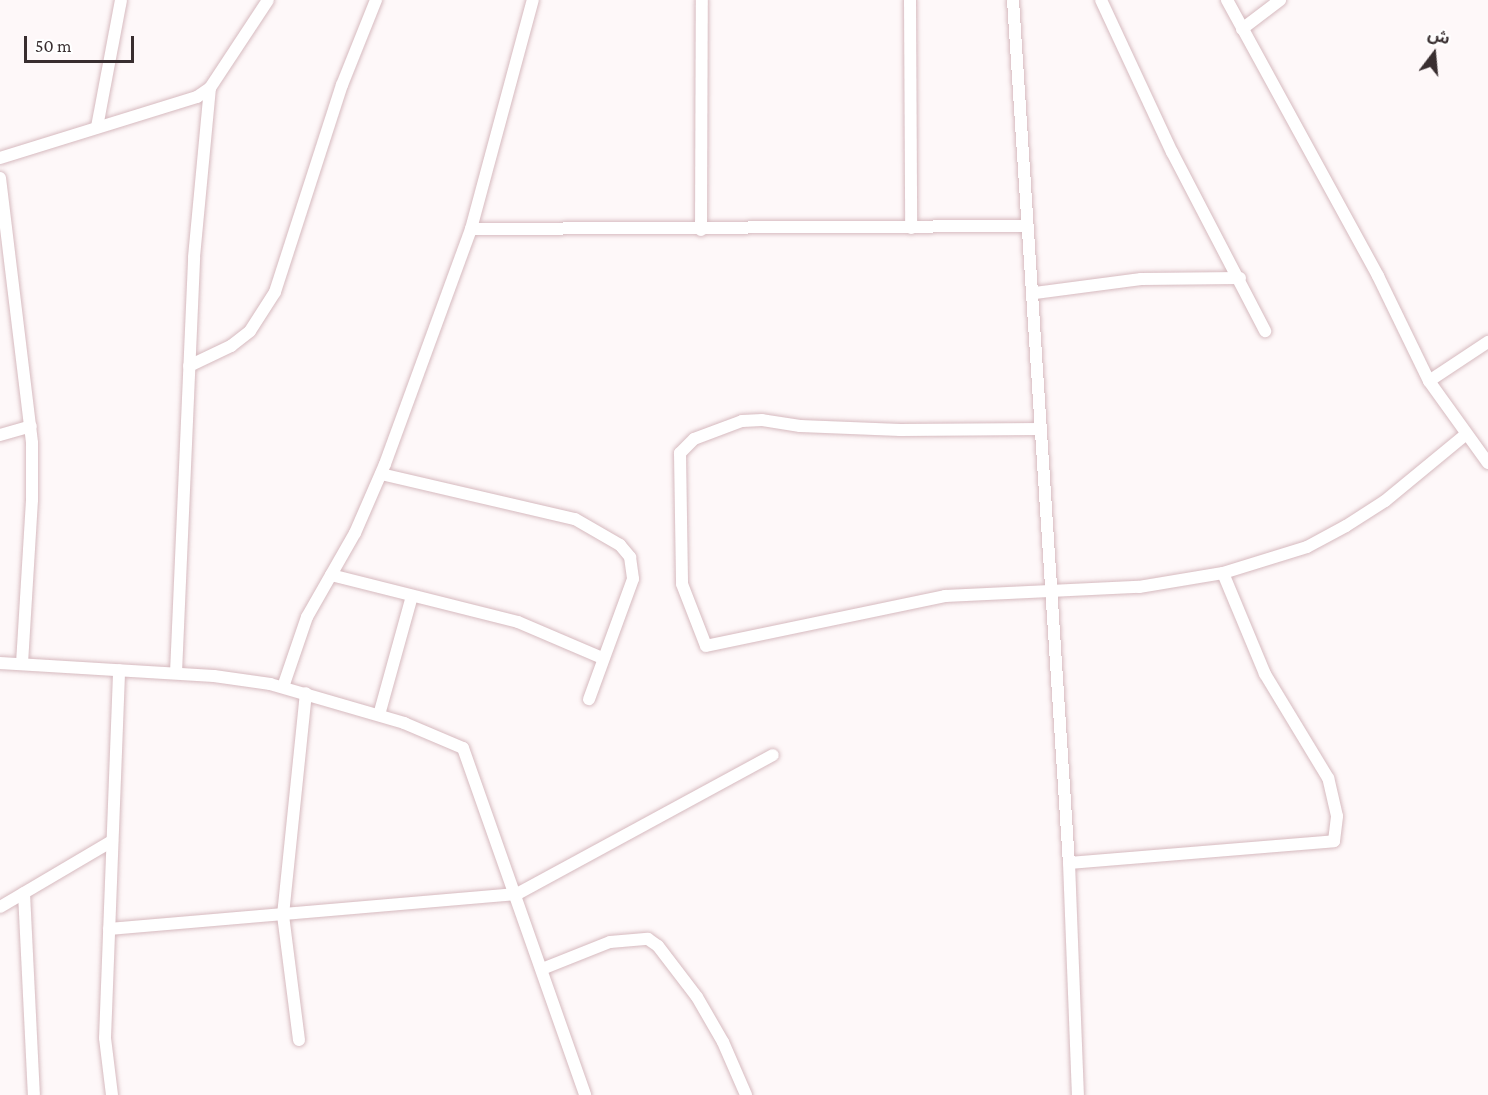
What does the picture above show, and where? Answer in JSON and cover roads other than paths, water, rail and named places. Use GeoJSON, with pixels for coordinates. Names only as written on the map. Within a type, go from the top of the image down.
{"type":"FeatureCollection","features":[{"type":"Feature","properties":{"kind":"street"},"geometry":{"type":"LineString","coordinates":[[97,127],[120,0]]}},
{"type":"Feature","properties":{"kind":"street"},"geometry":{"type":"LineString","coordinates":[[0,158],[97,127],[182,105],[210,88],[268,0]]}},
{"type":"Feature","properties":{"kind":"street"},"geometry":{"type":"LineString","coordinates":[[189,366],[231,346],[250,331],[275,292],[342,86],[376,0]]}},
{"type":"Feature","properties":{"kind":"street"},"geometry":{"type":"LineString","coordinates":[[283,687],[307,616],[355,533],[381,474],[471,229],[533,0]]}},
{"type":"Feature","properties":{"kind":"street"},"geometry":{"type":"LineString","coordinates":[[701,230],[702,0]]}},
{"type":"Feature","properties":{"kind":"street"},"geometry":{"type":"LineString","coordinates":[[910,0],[911,228]]}},
{"type":"Feature","properties":{"kind":"street"},"geometry":{"type":"LineString","coordinates":[[1012,0],[1027,225],[1035,293],[1050,591],[1070,863],[1078,1095]]}},
{"type":"Feature","properties":{"kind":"street"},"geometry":{"type":"LineString","coordinates":[[1101,0],[1172,152],[1240,278],[1265,331]]}},
{"type":"Feature","properties":{"kind":"street"},"geometry":{"type":"LineString","coordinates":[[1227,0],[1378,276],[1429,381],[1465,435],[1488,464]]}},
{"type":"Feature","properties":{"kind":"street"},"geometry":{"type":"LineString","coordinates":[[1242,29],[1280,0]]}},
{"type":"Feature","properties":{"kind":"street"},"geometry":{"type":"LineString","coordinates":[[176,673],[189,366],[210,88]]}},
{"type":"Feature","properties":{"kind":"street"},"geometry":{"type":"LineString","coordinates":[[0,178],[31,426],[32,500],[22,664]]}},
{"type":"Feature","properties":{"kind":"street"},"geometry":{"type":"LineString","coordinates":[[471,229],[701,230],[1027,225]]}},
{"type":"Feature","properties":{"kind":"street"},"geometry":{"type":"LineString","coordinates":[[1035,293],[1141,279],[1240,278]]}},
{"type":"Feature","properties":{"kind":"street"},"geometry":{"type":"LineString","coordinates":[[1429,381],[1488,342]]}},
{"type":"Feature","properties":{"kind":"street"},"geometry":{"type":"LineString","coordinates":[[1041,429],[900,430],[800,426],[762,420],[742,421],[694,439],[680,453],[682,584],[706,645],[945,596],[1139,587],[1223,573],[1307,548],[1346,526],[1385,501],[1465,435]]}},
{"type":"Feature","properties":{"kind":"street"},"geometry":{"type":"LineString","coordinates":[[0,435],[31,426]]}},
{"type":"Feature","properties":{"kind":"street"},"geometry":{"type":"LineString","coordinates":[[381,474],[575,519],[615,541],[630,556],[633,579],[602,658],[589,699]]}},
{"type":"Feature","properties":{"kind":"street"},"geometry":{"type":"LineString","coordinates":[[1070,863],[1334,841],[1337,816],[1328,778],[1265,674],[1223,573]]}},
{"type":"Feature","properties":{"kind":"street"},"geometry":{"type":"LineString","coordinates":[[331,575],[518,622],[602,658]]}},
{"type":"Feature","properties":{"kind":"street"},"geometry":{"type":"LineString","coordinates":[[379,715],[412,596]]}},
{"type":"Feature","properties":{"kind":"street"},"geometry":{"type":"LineString","coordinates":[[0,663],[176,673],[283,687],[379,715],[463,748],[517,894],[585,1095]]}},
{"type":"Feature","properties":{"kind":"street"},"geometry":{"type":"LineString","coordinates":[[112,1095],[105,1054],[119,670]]}},
{"type":"Feature","properties":{"kind":"street"},"geometry":{"type":"LineString","coordinates":[[299,1040],[283,915],[306,693]]}},
{"type":"Feature","properties":{"kind":"street"},"geometry":{"type":"LineString","coordinates":[[109,929],[517,894],[773,755]]}},
{"type":"Feature","properties":{"kind":"street"},"geometry":{"type":"LineString","coordinates":[[0,907],[112,841]]}},
{"type":"Feature","properties":{"kind":"street"},"geometry":{"type":"LineString","coordinates":[[24,893],[34,1095]]}},
{"type":"Feature","properties":{"kind":"street"},"geometry":{"type":"LineString","coordinates":[[542,969],[610,942],[648,939],[658,946],[697,997],[723,1042],[746,1095]]}}]}
